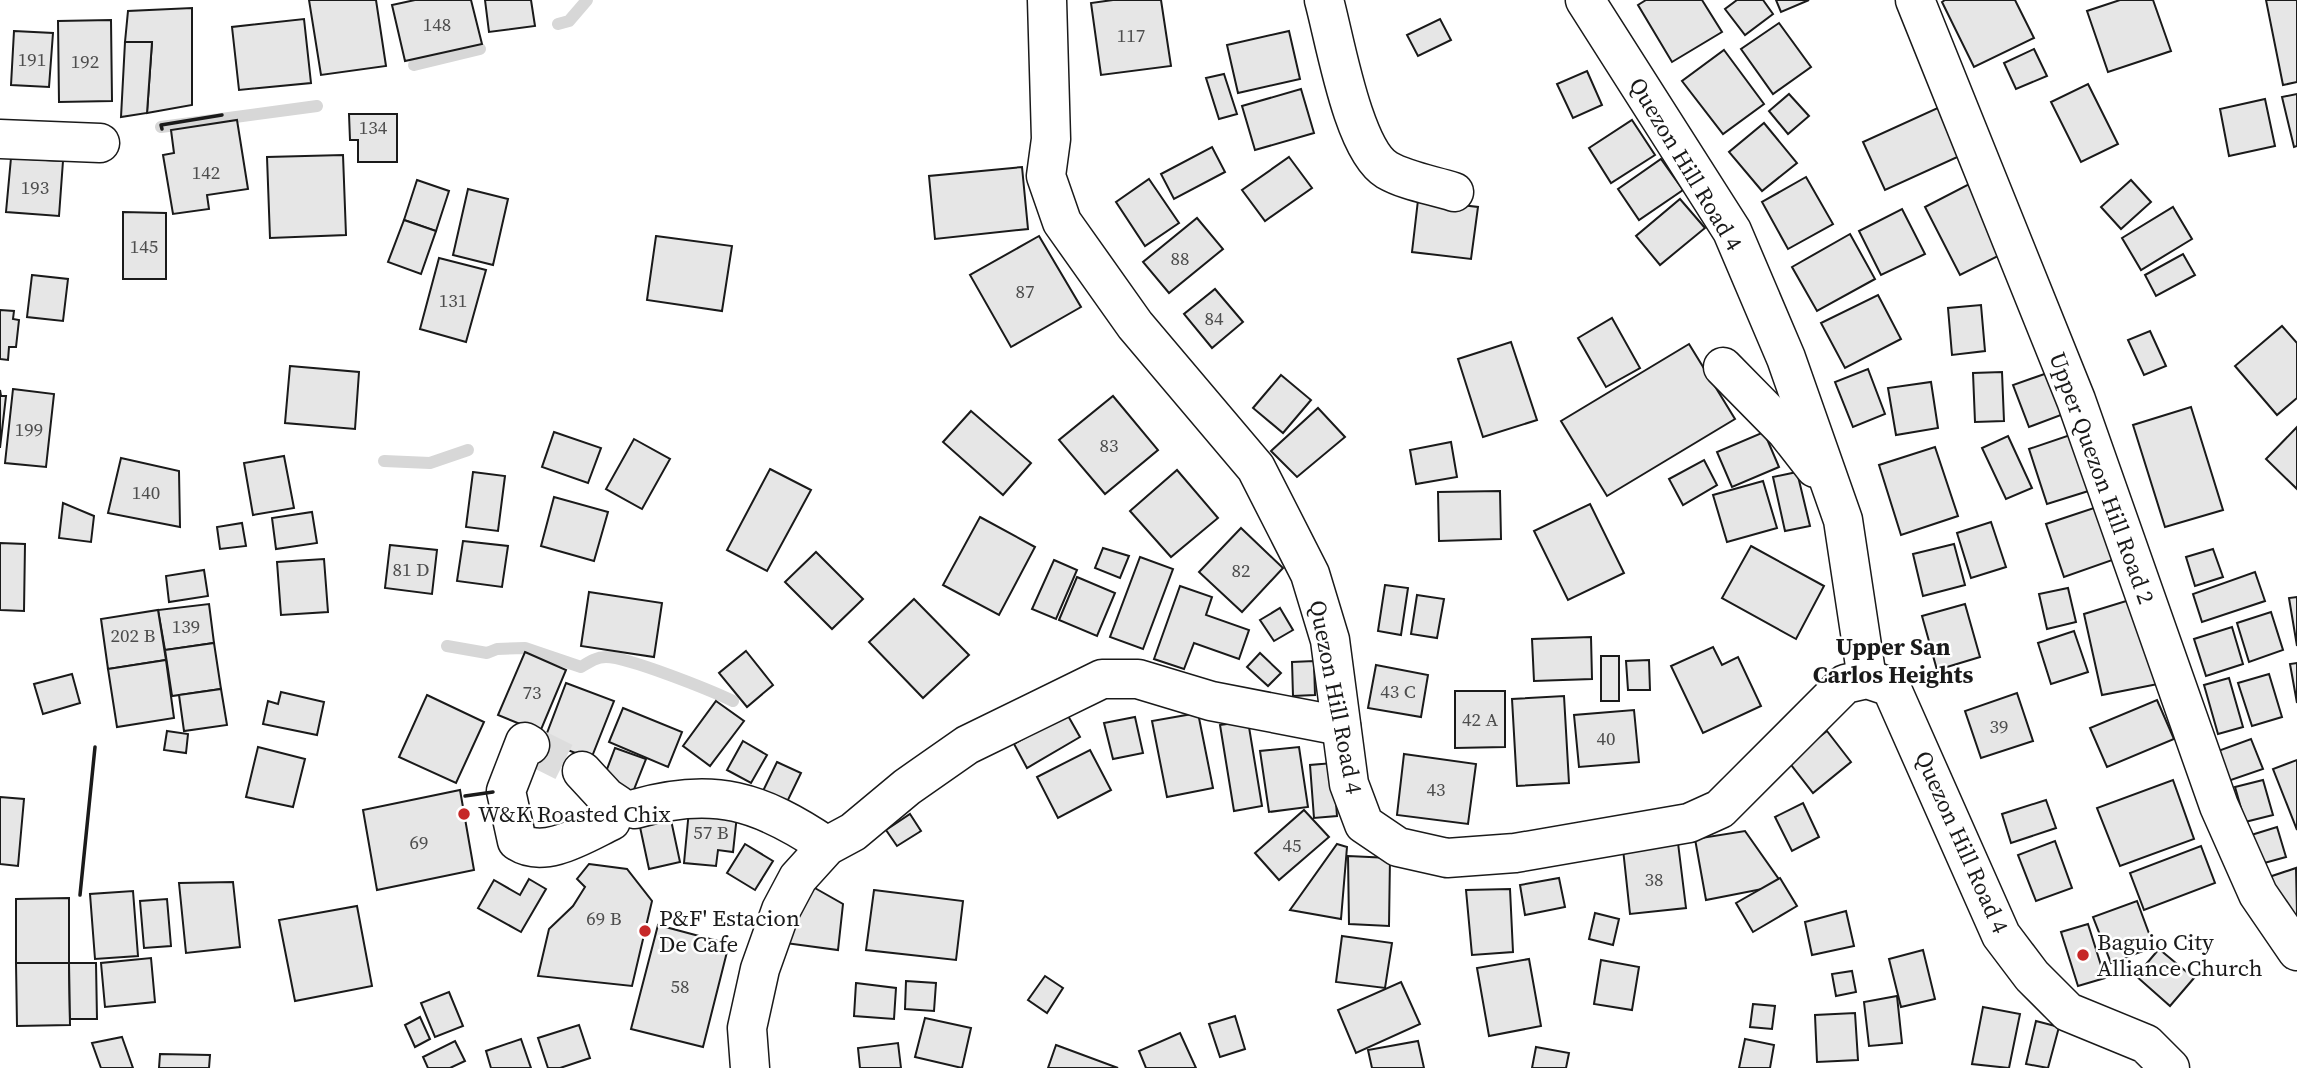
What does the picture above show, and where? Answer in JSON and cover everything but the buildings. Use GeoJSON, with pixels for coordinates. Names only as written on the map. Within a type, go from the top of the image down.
{"type":"FeatureCollection","features":[{"type":"Feature","properties":{"kind":"street","name":"Quezon Hill Road 4"},"geometry":{"type":"LineString","coordinates":[[1047,0],[1051,139],[1045,176],[1062,222],[1135,325],[1256,468],[1310,575],[1330,640],[1349,784],[1364,824],[1398,847],[1447,858],[1475,857],[1689,823],[1720,809],[1845,684],[1867,679],[1891,687],[2001,935],[2032,976],[2068,1012],[2146,1044],[2170,1068]]}},
{"type":"Feature","properties":{"kind":"street"},"geometry":{"type":"LineString","coordinates":[[1324,0],[1344,71],[1350,110],[1370,152],[1386,169],[1454,192]]}},
{"type":"Feature","properties":{"kind":"street","name":"Quezon Hill Road 4"},"geometry":{"type":"LineString","coordinates":[[1585,0],[1732,231],[1786,358],[1843,520],[1867,679]]}},
{"type":"Feature","properties":{"kind":"street","name":"Upper Quezon Hill Road 2"},"geometry":{"type":"LineString","coordinates":[[1915,0],[2076,400],[2218,806],[2258,894],[2297,951]]}},
{"type":"Feature","properties":{"kind":"street"},"geometry":{"type":"LineString","coordinates":[[0,139],[100,143]]}},
{"type":"Feature","properties":{"kind":"street","name":"Quezon Hill Road 4"},"geometry":{"type":"LineString","coordinates":[[1723,367],[1786,432],[1833,492]]}},
{"type":"Feature","properties":{"kind":"street"},"geometry":{"type":"LineString","coordinates":[[750,1068],[747,1028],[760,969],[781,910],[798,878],[827,846],[853,832],[906,787],[967,746],[1102,679],[1138,679],[1211,701],[1341,726]]}},
{"type":"Feature","properties":{"kind":"street"},"geometry":{"type":"LineString","coordinates":[[530,745],[525,743],[506,792],[517,842],[527,849],[547,848],[621,812],[660,802],[736,800],[769,811],[827,846]]}},
{"type":"Feature","properties":{"kind":"street"},"geometry":{"type":"LineString","coordinates":[[582,771],[621,812]]}},
{"type":"Feature","properties":{"kind":"waterway"},"geometry":{"type":"LineString","coordinates":[[558,24],[569,21],[587,0]]}},
{"type":"Feature","properties":{"kind":"waterway"},"geometry":{"type":"LineString","coordinates":[[414,65],[480,49]]}},
{"type":"Feature","properties":{"kind":"waterway"},"geometry":{"type":"LineString","coordinates":[[161,127],[317,106]]}},
{"type":"Feature","properties":{"kind":"waterway"},"geometry":{"type":"LineString","coordinates":[[384,461],[430,463],[468,450]]}},
{"type":"Feature","properties":{"kind":"waterway"},"geometry":{"type":"LineString","coordinates":[[447,646],[487,653],[497,649],[525,648],[581,667],[599,658],[617,658],[707,689],[733,701]]}},
{"type":"Feature","properties":{"kind":"tunnel"},"geometry":{"type":"LineString","coordinates":[[530,745],[582,771]]}},
{"type":"Feature","properties":{"kind":"wall"},"geometry":{"type":"LineString","coordinates":[[162,129],[161,125],[222,115]]}},
{"type":"Feature","properties":{"kind":"wall"},"geometry":{"type":"LineString","coordinates":[[80,895],[95,747]]}},
{"type":"Feature","properties":{"kind":"wall"},"geometry":{"type":"LineString","coordinates":[[465,796],[493,792]]}},
{"type":"Feature","properties":{"kind":"place","name":"W&K Roasted Chix"},"geometry":{"type":"Point","coordinates":[464,814]}},
{"type":"Feature","properties":{"kind":"place","name":"P&F' Estacion De Cafe"},"geometry":{"type":"Point","coordinates":[645,931]}},
{"type":"Feature","properties":{"kind":"place","name":"Baguio City Alliance Church"},"geometry":{"type":"Point","coordinates":[2083,955]}},
{"type":"Feature","properties":{"kind":"district","name":"Upper San Carlos Heights"},"geometry":{"type":"Point","coordinates":[1893,661]}}]}
